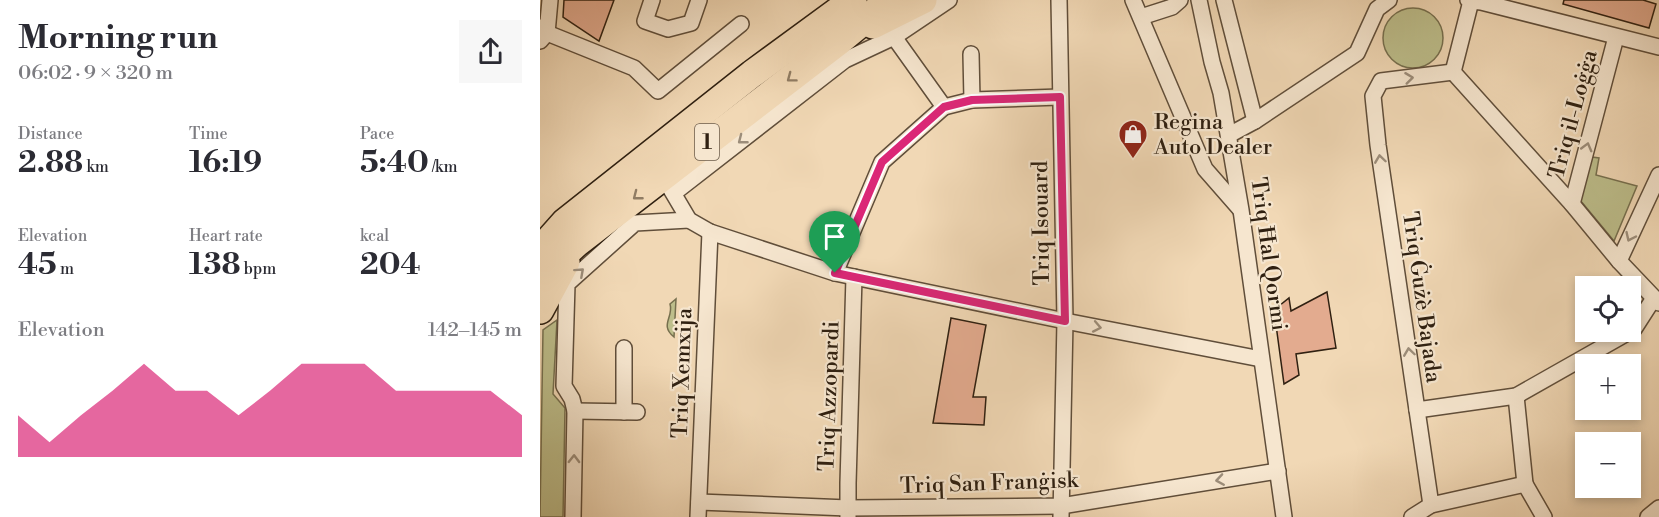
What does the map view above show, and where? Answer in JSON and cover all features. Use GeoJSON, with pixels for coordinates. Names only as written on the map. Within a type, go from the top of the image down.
{"type":"FeatureCollection","features":[{"type":"Feature","properties":{"kind":"highway"},"geometry":{"type":"LineString","coordinates":[[752,74],[820,0]]}},
{"type":"Feature","properties":{"kind":"highway","name":"1"},"geometry":{"type":"LineString","coordinates":[[540,277],[571,232],[752,74],[853,0]]}},
{"type":"Feature","properties":{"kind":"highway","name":"1"},"geometry":{"type":"LineString","coordinates":[[540,243],[571,232],[668,185],[889,0]]}},
{"type":"Feature","properties":{"kind":"highway"},"geometry":{"type":"LineString","coordinates":[[838,42],[923,0]]}},
{"type":"Feature","properties":{"kind":"highway"},"geometry":{"type":"LineString","coordinates":[[540,250],[571,232]]}},
{"type":"Feature","properties":{"kind":"highway"},"geometry":{"type":"LineString","coordinates":[[540,309],[571,232]]}},
{"type":"Feature","properties":{"kind":"street"},"geometry":{"type":"LineString","coordinates":[[550,0],[542,34],[634,68],[658,91],[741,24]]}},
{"type":"Feature","properties":{"kind":"street"},"geometry":{"type":"LineString","coordinates":[[652,0],[645,21],[668,29],[691,23],[699,0]]}},
{"type":"Feature","properties":{"kind":"street"},"geometry":{"type":"LineString","coordinates":[[949,0],[894,37],[845,60],[668,185],[689,220],[710,232],[835,273],[1262,359]]}},
{"type":"Feature","properties":{"kind":"street","name":"Triq Isouard"},"geometry":{"type":"LineString","coordinates":[[1059,0],[1065,321],[1061,512]]}},
{"type":"Feature","properties":{"kind":"street"},"geometry":{"type":"LineString","coordinates":[[1133,0],[1205,169],[1241,210]]}},
{"type":"Feature","properties":{"kind":"street"},"geometry":{"type":"LineString","coordinates":[[1141,17],[1172,7],[1180,0]]}},
{"type":"Feature","properties":{"kind":"street","name":"Triq Ħal Qormi"},"geometry":{"type":"LineString","coordinates":[[1199,0],[1229,135],[1284,517]]}},
{"type":"Feature","properties":{"kind":"street"},"geometry":{"type":"LineString","coordinates":[[1224,0],[1255,121]]}},
{"type":"Feature","properties":{"kind":"street"},"geometry":{"type":"LineString","coordinates":[[1229,135],[1255,121],[1357,53],[1377,9],[1389,0]]}},
{"type":"Feature","properties":{"kind":"street"},"geometry":{"type":"LineString","coordinates":[[1641,320],[1657,300],[1619,261],[1572,204],[1453,72],[1469,0],[1659,47]]}},
{"type":"Feature","properties":{"kind":"street"},"geometry":{"type":"LineString","coordinates":[[894,37],[944,107]]}},
{"type":"Feature","properties":{"kind":"street","name":"Triq il-Loġġa"},"geometry":{"type":"LineString","coordinates":[[1572,204],[1616,37]]}},
{"type":"Feature","properties":{"kind":"street"},"geometry":{"type":"LineString","coordinates":[[971,54],[972,100]]}},
{"type":"Feature","properties":{"kind":"street","name":"Triq Ġużè Bajada"},"geometry":{"type":"LineString","coordinates":[[1431,505],[1378,145],[1373,96],[1381,81],[1453,72]]}},
{"type":"Feature","properties":{"kind":"street"},"geometry":{"type":"LineString","coordinates":[[835,273],[882,162],[944,107],[972,100],[1060,97]]}},
{"type":"Feature","properties":{"kind":"street"},"geometry":{"type":"LineString","coordinates":[[1619,261],[1659,175]]}},
{"type":"Feature","properties":{"kind":"street"},"geometry":{"type":"LineString","coordinates":[[573,517],[575,411],[572,399],[564,386],[567,284],[634,224],[689,220]]}},
{"type":"Feature","properties":{"kind":"street","name":"Triq Xemxija"},"geometry":{"type":"LineString","coordinates":[[698,509],[710,232]]}},
{"type":"Feature","properties":{"kind":"street","name":"Triq Azzopardi"},"geometry":{"type":"LineString","coordinates":[[848,512],[854,277]]}},
{"type":"Feature","properties":{"kind":"street"},"geometry":{"type":"LineString","coordinates":[[1417,410],[1516,396],[1611,342]]}},
{"type":"Feature","properties":{"kind":"street"},"geometry":{"type":"LineString","coordinates":[[575,411],[630,412],[624,348]]}},
{"type":"Feature","properties":{"kind":"street"},"geometry":{"type":"LineString","coordinates":[[1516,396],[1525,484],[1544,517]]}},
{"type":"Feature","properties":{"kind":"street","name":"Triq San Franġisk"},"geometry":{"type":"LineString","coordinates":[[698,509],[1061,512],[1278,471]]}},
{"type":"Feature","properties":{"kind":"street"},"geometry":{"type":"LineString","coordinates":[[1412,517],[1431,505],[1525,484]]}},
{"type":"Feature","properties":{"kind":"street"},"geometry":{"type":"LineString","coordinates":[[1648,517],[1659,508]]}},
{"type":"Feature","properties":{"kind":"green space"},"geometry":{"type":"Polygon","coordinates":[[[1407,8],[1419,8],[1430,13],[1438,21],[1443,38],[1441,50],[1430,63],[1419,68],[1407,68],[1396,63],[1388,55],[1383,44],[1383,32],[1388,21],[1396,13],[1407,8]]]}},
{"type":"Feature","properties":{"kind":"green space"},"geometry":{"type":"Polygon","coordinates":[[[1592,157],[1599,158],[1596,175],[1637,186],[1614,241],[1580,200],[1592,157]]]}},
{"type":"Feature","properties":{"kind":"green space"},"geometry":{"type":"Polygon","coordinates":[[[676,299],[674,337],[667,325],[670,304],[676,299]]]}},
{"type":"Feature","properties":{"kind":"green space"},"geometry":{"type":"Polygon","coordinates":[[[557,320],[553,394],[565,408],[563,517],[540,517],[543,330],[557,320]]]}},
{"type":"Feature","properties":{"kind":"building"},"geometry":{"type":"Polygon","coordinates":[[[564,0],[614,0],[599,41],[563,17],[564,0]]]}},
{"type":"Feature","properties":{"kind":"building"},"geometry":{"type":"Polygon","coordinates":[[[1564,0],[1643,0],[1656,4],[1649,28],[1563,4],[1564,0]]]}},
{"type":"Feature","properties":{"kind":"building"},"geometry":{"type":"Polygon","coordinates":[[[1327,292],[1336,348],[1296,354],[1299,375],[1284,384],[1274,310],[1289,298],[1291,311],[1327,292]]]}},
{"type":"Feature","properties":{"kind":"building"},"geometry":{"type":"Polygon","coordinates":[[[951,318],[986,325],[973,397],[986,397],[984,425],[933,423],[951,318]]]}},
{"type":"Feature","properties":{"kind":"place","name":"Regina Auto Dealer"},"geometry":{"type":"Point","coordinates":[1133,160]}},
{"type":"Feature","properties":{"kind":"route"},"geometry":{"type":"LineString","coordinates":[[1060,97],[1065,321],[835,273],[882,162],[944,107],[972,100],[1060,97]]}}]}
